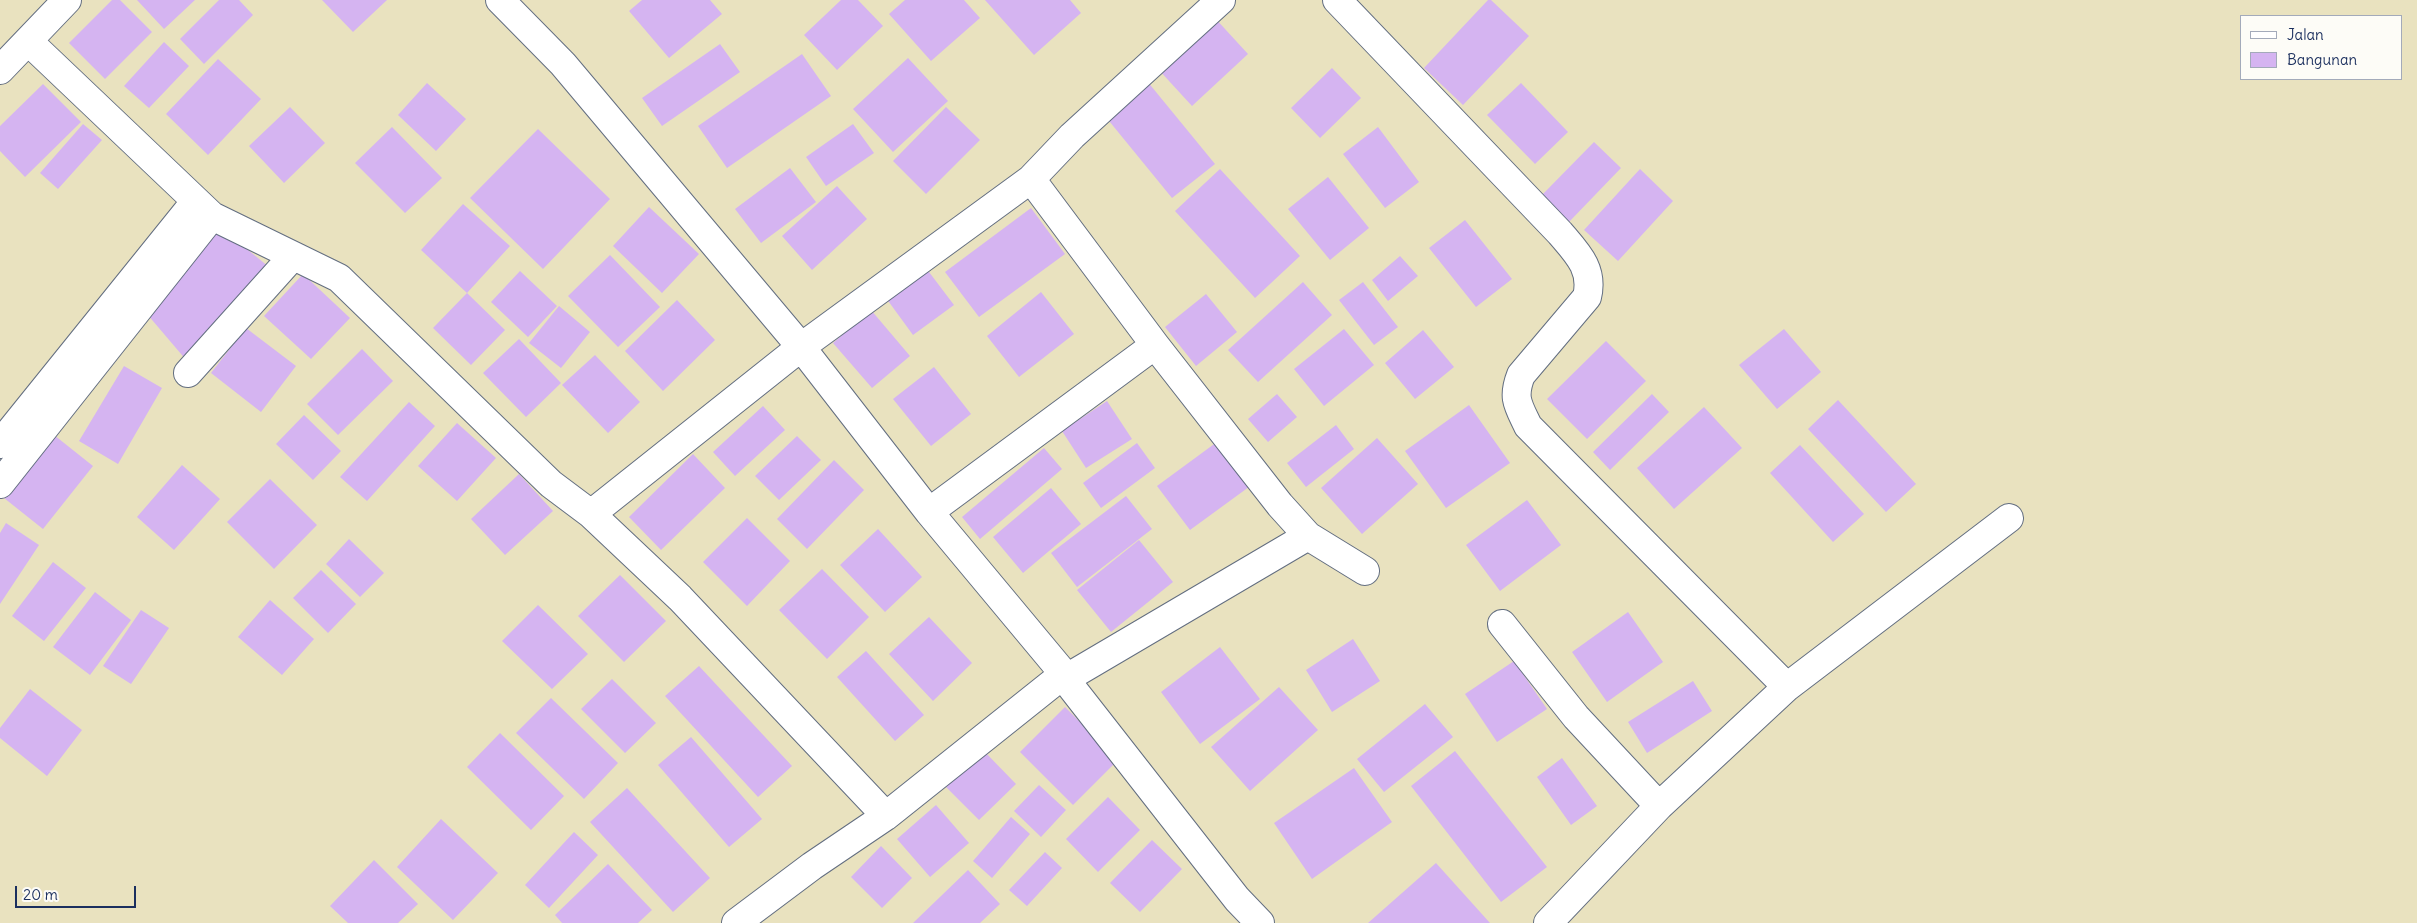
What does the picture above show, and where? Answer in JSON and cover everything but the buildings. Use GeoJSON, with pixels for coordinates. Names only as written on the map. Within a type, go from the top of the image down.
{"type":"FeatureCollection","features":[{"type":"Feature","properties":{"kind":"street"},"geometry":{"type":"LineString","coordinates":[[0,70],[67,0]]}},
{"type":"Feature","properties":{"kind":"street"},"geometry":{"type":"LineString","coordinates":[[500,0],[563,64],[801,347],[929,512],[1065,677],[1237,899],[1260,923]]}},
{"type":"Feature","properties":{"kind":"street"},"geometry":{"type":"LineString","coordinates":[[591,514],[801,347],[1031,179],[1072,136],[1221,0]]}},
{"type":"Feature","properties":{"kind":"street"},"geometry":{"type":"LineString","coordinates":[[1336,0],[1560,233],[1586,268],[1590,284],[1587,297],[1520,375],[1515,390],[1517,402],[1528,426],[1787,687]]}},
{"type":"Feature","properties":{"kind":"street"},"geometry":{"type":"LineString","coordinates":[[28,41],[204,209],[339,278],[551,484],[591,514],[680,598],[886,816]]}},
{"type":"Feature","properties":{"kind":"street"},"geometry":{"type":"LineString","coordinates":[[1031,179],[1155,345],[1280,505],[1308,536],[1365,571]]}},
{"type":"Feature","properties":{"kind":"street"},"geometry":{"type":"LineString","coordinates":[[0,484],[13,441],[204,209]]}},
{"type":"Feature","properties":{"kind":"street"},"geometry":{"type":"LineString","coordinates":[[188,373],[293,256]]}},
{"type":"Feature","properties":{"kind":"street"},"geometry":{"type":"LineString","coordinates":[[929,512],[1155,345]]}},
{"type":"Feature","properties":{"kind":"street"},"geometry":{"type":"LineString","coordinates":[[1548,923],[1660,806],[1787,687],[2009,518]]}},
{"type":"Feature","properties":{"kind":"street"},"geometry":{"type":"LineString","coordinates":[[736,923],[812,866],[886,816],[1065,677],[1308,536]]}},
{"type":"Feature","properties":{"kind":"street"},"geometry":{"type":"LineString","coordinates":[[1502,624],[1576,716],[1660,806]]}}]}
